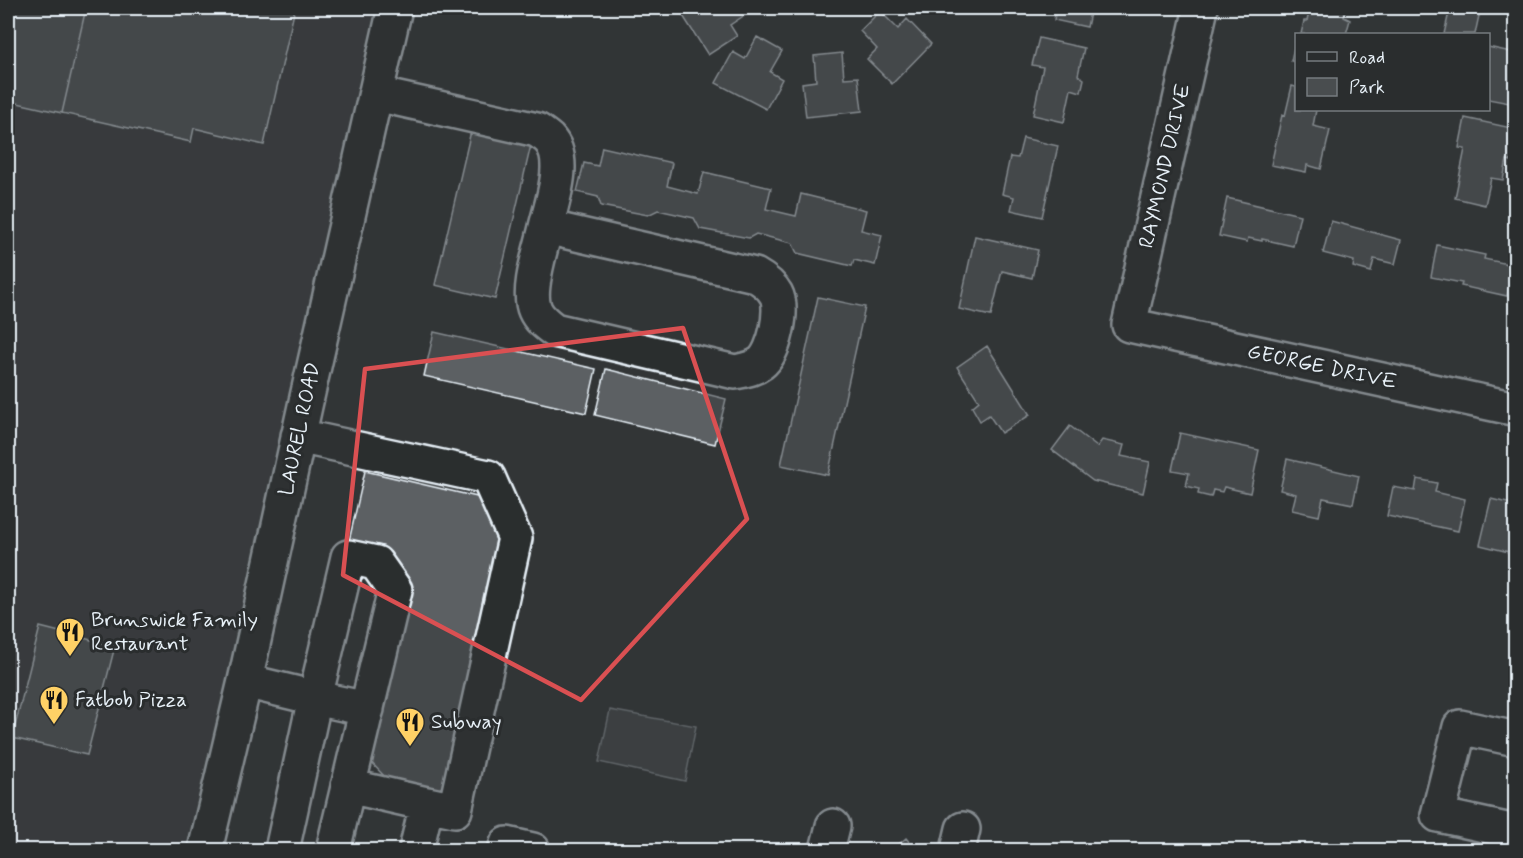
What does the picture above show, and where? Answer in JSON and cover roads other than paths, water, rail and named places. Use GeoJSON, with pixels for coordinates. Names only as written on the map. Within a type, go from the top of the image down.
{"type":"FeatureCollection","features":[{"type":"Feature","properties":{"kind":"street","name":"LAUREL ROAD"},"geometry":{"type":"LineString","coordinates":[[205,850],[245,681],[395,8]]}},
{"type":"Feature","properties":{"kind":"street","name":"RAYMOND DRIVE"},"geometry":{"type":"LineString","coordinates":[[1129,325],[1201,8]]}},
{"type":"Feature","properties":{"kind":"street"},"geometry":{"type":"LineString","coordinates":[[376,94],[537,130],[550,140],[557,153],[559,168],[531,294],[534,309],[542,321],[554,330],[735,372],[749,370],[762,362],[771,350],[780,310],[777,295],[768,283],[755,275],[546,227]]}},
{"type":"Feature","properties":{"kind":"street","name":"GEORGE DRIVE"},"geometry":{"type":"LineString","coordinates":[[1129,325],[1515,409]]}},
{"type":"Feature","properties":{"kind":"street"},"geometry":{"type":"LineString","coordinates":[[298,436],[488,477],[515,538],[455,810],[348,786]]}},
{"type":"Feature","properties":{"kind":"street"},"geometry":{"type":"LineString","coordinates":[[282,850],[348,557],[376,563],[395,590],[333,850]]}},
{"type":"Feature","properties":{"kind":"street"},"geometry":{"type":"LineString","coordinates":[[245,681],[367,709]]}},
{"type":"Feature","properties":{"kind":"street"},"geometry":{"type":"LineString","coordinates":[[1515,739],[1460,727],[1438,815],[1515,832]]}},
{"type":"Feature","properties":{"kind":"street"},"geometry":{"type":"LineString","coordinates":[[416,850],[427,804]]}},
{"type":"Feature","properties":{"kind":"street"},"geometry":{"type":"LineString","coordinates":[[505,850],[507,844],[534,850]]}},
{"type":"Feature","properties":{"kind":"place","name":"Brunswick Family Restaurant"},"geometry":{"type":"Point","coordinates":[70,658]}},
{"type":"Feature","properties":{"kind":"place","name":"Fatbob Pizza"},"geometry":{"type":"Point","coordinates":[54,726]}},
{"type":"Feature","properties":{"kind":"place","name":"Subway"},"geometry":{"type":"Point","coordinates":[410,748]}}]}
